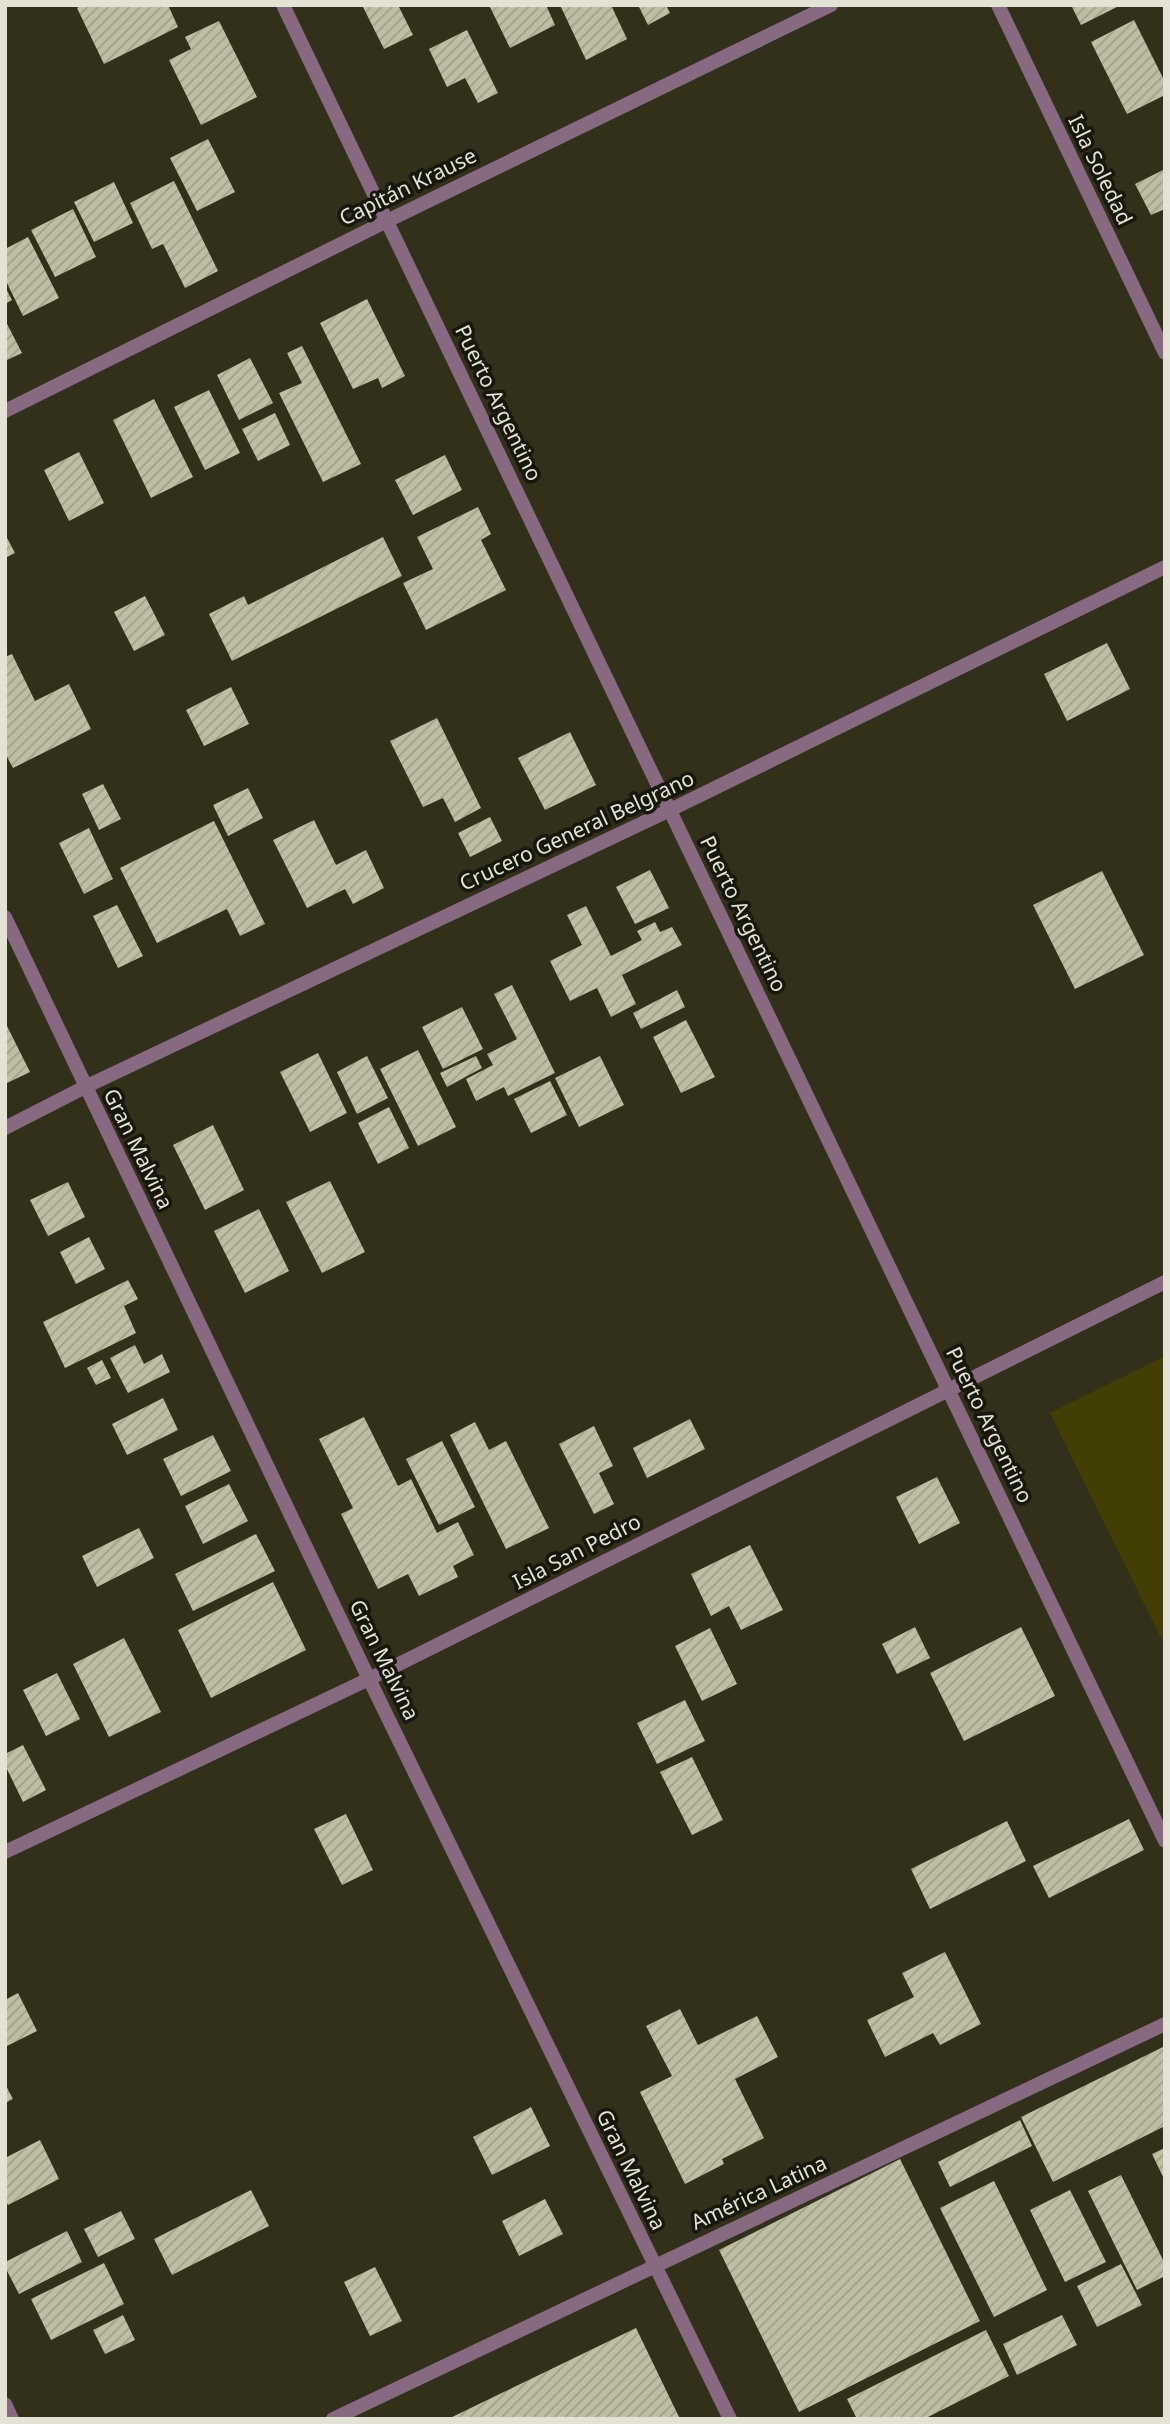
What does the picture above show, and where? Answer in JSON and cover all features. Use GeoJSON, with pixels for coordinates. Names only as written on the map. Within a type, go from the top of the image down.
{"type":"FeatureCollection","features":[{"type":"Feature","properties":{"kind":"street","name":"Puerto Argentino"},"geometry":{"type":"LineString","coordinates":[[283,5],[1165,1841]]}},
{"type":"Feature","properties":{"kind":"street","name":"Capitán Krause"},"geometry":{"type":"LineString","coordinates":[[5,411],[831,5]]}},
{"type":"Feature","properties":{"kind":"street","name":"Isla Soledad"},"geometry":{"type":"LineString","coordinates":[[998,5],[1165,353]]}},
{"type":"Feature","properties":{"kind":"street","name":"Crucero General Belgrano"},"geometry":{"type":"LineString","coordinates":[[5,1128],[85,1087],[670,810],[1165,567]]}},
{"type":"Feature","properties":{"kind":"street","name":"Gran Malvina"},"geometry":{"type":"LineString","coordinates":[[5,917],[369,1679],[730,2419]]}},
{"type":"Feature","properties":{"kind":"street","name":"Isla San Pedro"},"geometry":{"type":"LineString","coordinates":[[5,1852],[369,1679],[1165,1282]]}},
{"type":"Feature","properties":{"kind":"street","name":"América Latina"},"geometry":{"type":"LineString","coordinates":[[333,2419],[1165,2024]]}},
{"type":"Feature","properties":{"kind":"street"},"geometry":{"type":"LineString","coordinates":[[5,2404],[12,2419]]}},
{"type":"Feature","properties":{"kind":"shaded area"},"geometry":{"type":"Polygon","coordinates":[[[1165,1356],[1165,1646],[1050,1413],[1165,1356]]]}},
{"type":"Feature","properties":{"kind":"building"},"geometry":{"type":"Polygon","coordinates":[[[82,5],[168,5],[178,27],[104,64],[77,8],[82,5]]]}},
{"type":"Feature","properties":{"kind":"building"},"geometry":{"type":"Polygon","coordinates":[[[362,5],[398,5],[413,35],[384,49],[362,5]]]}},
{"type":"Feature","properties":{"kind":"building"},"geometry":{"type":"Polygon","coordinates":[[[489,5],[546,5],[555,25],[510,48],[489,5]]]}},
{"type":"Feature","properties":{"kind":"building"},"geometry":{"type":"Polygon","coordinates":[[[560,5],[611,5],[627,39],[586,60],[560,5]]]}},
{"type":"Feature","properties":{"kind":"building"},"geometry":{"type":"Polygon","coordinates":[[[638,5],[666,5],[670,13],[648,25],[638,5]]]}},
{"type":"Feature","properties":{"kind":"building"},"geometry":{"type":"Polygon","coordinates":[[[1071,5],[1121,5],[1081,25],[1071,5]]]}},
{"type":"Feature","properties":{"kind":"building"},"geometry":{"type":"Polygon","coordinates":[[[1134,20],[1165,82],[1165,95],[1127,114],[1091,42],[1134,20]]]}},
{"type":"Feature","properties":{"kind":"building"},"geometry":{"type":"Polygon","coordinates":[[[219,21],[257,97],[201,125],[169,60],[191,49],[185,37],[219,21]]]}},
{"type":"Feature","properties":{"kind":"building"},"geometry":{"type":"Polygon","coordinates":[[[467,30],[498,93],[478,103],[465,78],[447,87],[429,49],[467,30]]]}},
{"type":"Feature","properties":{"kind":"building"},"geometry":{"type":"Polygon","coordinates":[[[208,139],[235,192],[197,211],[170,158],[208,139]]]}},
{"type":"Feature","properties":{"kind":"building"},"geometry":{"type":"Polygon","coordinates":[[[1165,169],[1165,209],[1151,215],[1135,184],[1165,169]]]}},
{"type":"Feature","properties":{"kind":"building"},"geometry":{"type":"Polygon","coordinates":[[[174,181],[218,271],[185,288],[163,244],[152,249],[130,203],[174,181]]]}},
{"type":"Feature","properties":{"kind":"building"},"geometry":{"type":"Polygon","coordinates":[[[114,182],[133,223],[94,242],[74,202],[114,182]]]}},
{"type":"Feature","properties":{"kind":"building"},"geometry":{"type":"Polygon","coordinates":[[[73,209],[96,257],[55,277],[31,230],[73,209]]]}},
{"type":"Feature","properties":{"kind":"building"},"geometry":{"type":"Polygon","coordinates":[[[28,237],[59,298],[23,316],[5,279],[5,249],[28,237]]]}},
{"type":"Feature","properties":{"kind":"building"},"geometry":{"type":"Polygon","coordinates":[[[5,287],[12,300],[5,304],[5,287]]]}},
{"type":"Feature","properties":{"kind":"building"},"geometry":{"type":"Polygon","coordinates":[[[367,299],[405,376],[382,388],[378,378],[353,389],[320,323],[367,299]]]}},
{"type":"Feature","properties":{"kind":"building"},"geometry":{"type":"Polygon","coordinates":[[[5,320],[22,353],[5,361],[5,320]]]}},
{"type":"Feature","properties":{"kind":"building"},"geometry":{"type":"Polygon","coordinates":[[[302,346],[361,464],[323,482],[279,393],[302,383],[287,353],[302,346]]]}},
{"type":"Feature","properties":{"kind":"building"},"geometry":{"type":"Polygon","coordinates":[[[250,358],[273,403],[239,420],[217,375],[250,358]]]}},
{"type":"Feature","properties":{"kind":"building"},"geometry":{"type":"Polygon","coordinates":[[[209,390],[240,453],[205,470],[174,407],[209,390]]]}},
{"type":"Feature","properties":{"kind":"building"},"geometry":{"type":"Polygon","coordinates":[[[154,399],[193,477],[151,498],[113,420],[154,399]]]}},
{"type":"Feature","properties":{"kind":"building"},"geometry":{"type":"Polygon","coordinates":[[[275,413],[290,445],[258,461],[242,429],[275,413]]]}},
{"type":"Feature","properties":{"kind":"building"},"geometry":{"type":"Polygon","coordinates":[[[79,452],[104,503],[69,521],[44,470],[79,452]]]}},
{"type":"Feature","properties":{"kind":"building"},"geometry":{"type":"Polygon","coordinates":[[[445,455],[462,490],[413,515],[395,480],[445,455]]]}},
{"type":"Feature","properties":{"kind":"building"},"geometry":{"type":"Polygon","coordinates":[[[478,507],[491,534],[481,540],[506,590],[426,630],[403,583],[433,569],[417,537],[478,507]]]}},
{"type":"Feature","properties":{"kind":"building"},"geometry":{"type":"Polygon","coordinates":[[[5,534],[15,553],[5,558],[5,534]]]}},
{"type":"Feature","properties":{"kind":"building"},"geometry":{"type":"Polygon","coordinates":[[[383,537],[402,576],[232,661],[209,614],[244,596],[248,605],[383,537]]]}},
{"type":"Feature","properties":{"kind":"building"},"geometry":{"type":"Polygon","coordinates":[[[145,596],[165,635],[134,651],[114,612],[145,596]]]}},
{"type":"Feature","properties":{"kind":"building"},"geometry":{"type":"Polygon","coordinates":[[[1107,643],[1130,689],[1067,721],[1044,674],[1107,643]]]}},
{"type":"Feature","properties":{"kind":"building"},"geometry":{"type":"Polygon","coordinates":[[[12,654],[35,701],[69,684],[91,729],[13,768],[5,753],[5,657],[12,654]]]}},
{"type":"Feature","properties":{"kind":"building"},"geometry":{"type":"Polygon","coordinates":[[[231,687],[249,724],[204,746],[186,710],[231,687]]]}},
{"type":"Feature","properties":{"kind":"building"},"geometry":{"type":"Polygon","coordinates":[[[437,718],[481,808],[455,822],[443,798],[423,807],[390,741],[437,718]]]}},
{"type":"Feature","properties":{"kind":"building"},"geometry":{"type":"Polygon","coordinates":[[[570,732],[596,785],[545,810],[518,758],[570,732]]]}},
{"type":"Feature","properties":{"kind":"building"},"geometry":{"type":"Polygon","coordinates":[[[103,784],[121,819],[99,830],[82,794],[103,784]]]}},
{"type":"Feature","properties":{"kind":"building"},"geometry":{"type":"Polygon","coordinates":[[[248,788],[263,818],[228,836],[213,805],[248,788]]]}},
{"type":"Feature","properties":{"kind":"building"},"geometry":{"type":"Polygon","coordinates":[[[490,817],[502,841],[470,857],[458,833],[490,817]]]}},
{"type":"Feature","properties":{"kind":"building"},"geometry":{"type":"Polygon","coordinates":[[[314,820],[336,865],[366,850],[384,888],[353,904],[345,889],[307,908],[273,840],[314,820]]]}},
{"type":"Feature","properties":{"kind":"building"},"geometry":{"type":"Polygon","coordinates":[[[214,821],[265,924],[240,936],[227,909],[157,943],[120,868],[214,821]]]}},
{"type":"Feature","properties":{"kind":"building"},"geometry":{"type":"Polygon","coordinates":[[[89,828],[113,879],[84,894],[59,843],[89,828]]]}},
{"type":"Feature","properties":{"kind":"building"},"geometry":{"type":"Polygon","coordinates":[[[650,870],[669,908],[635,924],[616,887],[650,870]]]}},
{"type":"Feature","properties":{"kind":"building"},"geometry":{"type":"Polygon","coordinates":[[[1102,871],[1144,955],[1075,989],[1033,905],[1102,871]]]}},
{"type":"Feature","properties":{"kind":"building"},"geometry":{"type":"Polygon","coordinates":[[[117,905],[143,956],[118,968],[93,916],[117,905]]]}},
{"type":"Feature","properties":{"kind":"building"},"geometry":{"type":"Polygon","coordinates":[[[586,906],[611,956],[642,940],[637,931],[655,922],[660,932],[672,927],[682,945],[622,975],[636,1004],[611,1017],[597,988],[570,1001],[550,961],[582,945],[567,915],[586,906]]]}},
{"type":"Feature","properties":{"kind":"building"},"geometry":{"type":"Polygon","coordinates":[[[512,985],[555,1073],[508,1096],[504,1087],[476,1101],[466,1079],[493,1065],[487,1054],[517,1039],[494,994],[512,985]]]}},
{"type":"Feature","properties":{"kind":"building"},"geometry":{"type":"Polygon","coordinates":[[[677,990],[685,1007],[641,1029],[633,1013],[677,990]]]}},
{"type":"Feature","properties":{"kind":"building"},"geometry":{"type":"Polygon","coordinates":[[[462,1007],[483,1049],[443,1069],[422,1027],[462,1007]]]}},
{"type":"Feature","properties":{"kind":"building"},"geometry":{"type":"Polygon","coordinates":[[[686,1020],[715,1077],[681,1093],[653,1037],[686,1020]]]}},
{"type":"Feature","properties":{"kind":"building"},"geometry":{"type":"Polygon","coordinates":[[[5,1022],[30,1072],[5,1084],[5,1022]]]}},
{"type":"Feature","properties":{"kind":"building"},"geometry":{"type":"Polygon","coordinates":[[[418,1050],[456,1127],[418,1146],[380,1069],[418,1050]]]}},
{"type":"Feature","properties":{"kind":"building"},"geometry":{"type":"Polygon","coordinates":[[[318,1053],[347,1113],[310,1132],[280,1072],[318,1053]]]}},
{"type":"Feature","properties":{"kind":"building"},"geometry":{"type":"Polygon","coordinates":[[[367,1056],[388,1098],[357,1114],[337,1072],[367,1056]]]}},
{"type":"Feature","properties":{"kind":"building"},"geometry":{"type":"Polygon","coordinates":[[[476,1056],[482,1068],[447,1087],[440,1073],[476,1056]]]}},
{"type":"Feature","properties":{"kind":"building"},"geometry":{"type":"Polygon","coordinates":[[[600,1056],[624,1105],[579,1127],[555,1078],[600,1056]]]}},
{"type":"Feature","properties":{"kind":"building"},"geometry":{"type":"Polygon","coordinates":[[[550,1081],[567,1115],[531,1133],[514,1099],[550,1081]]]}},
{"type":"Feature","properties":{"kind":"building"},"geometry":{"type":"Polygon","coordinates":[[[389,1107],[409,1148],[378,1164],[358,1123],[389,1107]]]}},
{"type":"Feature","properties":{"kind":"building"},"geometry":{"type":"Polygon","coordinates":[[[213,1125],[244,1190],[205,1210],[173,1145],[213,1125]]]}},
{"type":"Feature","properties":{"kind":"building"},"geometry":{"type":"Polygon","coordinates":[[[330,1181],[365,1252],[322,1273],[286,1202],[330,1181]]]}},
{"type":"Feature","properties":{"kind":"building"},"geometry":{"type":"Polygon","coordinates":[[[68,1182],[85,1217],[48,1236],[30,1200],[68,1182]]]}},
{"type":"Feature","properties":{"kind":"building"},"geometry":{"type":"Polygon","coordinates":[[[259,1209],[289,1271],[245,1293],[214,1231],[259,1209]]]}},
{"type":"Feature","properties":{"kind":"building"},"geometry":{"type":"Polygon","coordinates":[[[89,1237],[105,1269],[76,1284],[60,1252],[89,1237]]]}},
{"type":"Feature","properties":{"kind":"building"},"geometry":{"type":"Polygon","coordinates":[[[128,1280],[138,1299],[124,1306],[136,1333],[65,1368],[43,1322],[128,1280]]]}},
{"type":"Feature","properties":{"kind":"building"},"geometry":{"type":"Polygon","coordinates":[[[135,1345],[144,1364],[162,1354],[170,1372],[128,1393],[110,1358],[135,1345]]]}},
{"type":"Feature","properties":{"kind":"building"},"geometry":{"type":"Polygon","coordinates":[[[102,1360],[111,1378],[96,1385],[87,1368],[102,1360]]]}},
{"type":"Feature","properties":{"kind":"building"},"geometry":{"type":"Polygon","coordinates":[[[163,1398],[178,1430],[127,1455],[112,1424],[163,1398]]]}},
{"type":"Feature","properties":{"kind":"building"},"geometry":{"type":"Polygon","coordinates":[[[364,1417],[398,1486],[411,1479],[437,1533],[458,1522],[474,1555],[453,1566],[458,1577],[419,1596],[408,1574],[378,1589],[341,1514],[353,1508],[319,1439],[364,1417]]]}},
{"type":"Feature","properties":{"kind":"building"},"geometry":{"type":"Polygon","coordinates":[[[690,1419],[705,1449],[647,1478],[633,1448],[690,1419]]]}},
{"type":"Feature","properties":{"kind":"building"},"geometry":{"type":"Polygon","coordinates":[[[475,1422],[489,1450],[506,1441],[549,1528],[506,1549],[450,1435],[475,1422]]]}},
{"type":"Feature","properties":{"kind":"building"},"geometry":{"type":"Polygon","coordinates":[[[594,1426],[613,1466],[599,1473],[614,1504],[594,1514],[559,1444],[594,1426]]]}},
{"type":"Feature","properties":{"kind":"building"},"geometry":{"type":"Polygon","coordinates":[[[213,1435],[231,1471],[181,1496],[163,1459],[213,1435]]]}},
{"type":"Feature","properties":{"kind":"building"},"geometry":{"type":"Polygon","coordinates":[[[442,1441],[475,1507],[439,1525],[406,1459],[442,1441]]]}},
{"type":"Feature","properties":{"kind":"building"},"geometry":{"type":"Polygon","coordinates":[[[937,1477],[960,1523],[919,1544],[896,1497],[937,1477]]]}},
{"type":"Feature","properties":{"kind":"building"},"geometry":{"type":"Polygon","coordinates":[[[229,1484],[248,1521],[203,1544],[185,1506],[229,1484]]]}},
{"type":"Feature","properties":{"kind":"building"},"geometry":{"type":"Polygon","coordinates":[[[139,1528],[154,1558],[97,1587],[82,1556],[139,1528]]]}},
{"type":"Feature","properties":{"kind":"building"},"geometry":{"type":"Polygon","coordinates":[[[256,1534],[275,1571],[193,1611],[175,1574],[256,1534]]]}},
{"type":"Feature","properties":{"kind":"building"},"geometry":{"type":"Polygon","coordinates":[[[750,1545],[783,1610],[741,1630],[729,1606],[711,1616],[691,1574],[750,1545]]]}},
{"type":"Feature","properties":{"kind":"building"},"geometry":{"type":"Polygon","coordinates":[[[273,1582],[306,1650],[211,1698],[178,1630],[273,1582]]]}},
{"type":"Feature","properties":{"kind":"building"},"geometry":{"type":"Polygon","coordinates":[[[915,1627],[930,1658],[897,1674],[882,1644],[915,1627]]]}},
{"type":"Feature","properties":{"kind":"building"},"geometry":{"type":"Polygon","coordinates":[[[1021,1627],[1055,1696],[964,1741],[930,1673],[1021,1627]]]}},
{"type":"Feature","properties":{"kind":"building"},"geometry":{"type":"Polygon","coordinates":[[[710,1628],[737,1684],[702,1701],[675,1646],[710,1628]]]}},
{"type":"Feature","properties":{"kind":"building"},"geometry":{"type":"Polygon","coordinates":[[[124,1638],[161,1712],[109,1737],[73,1664],[124,1638]]]}},
{"type":"Feature","properties":{"kind":"building"},"geometry":{"type":"Polygon","coordinates":[[[57,1673],[80,1719],[46,1736],[23,1690],[57,1673]]]}},
{"type":"Feature","properties":{"kind":"building"},"geometry":{"type":"Polygon","coordinates":[[[685,1700],[705,1741],[657,1764],[637,1723],[685,1700]]]}},
{"type":"Feature","properties":{"kind":"building"},"geometry":{"type":"Polygon","coordinates":[[[23,1745],[46,1790],[23,1802],[5,1765],[5,1754],[23,1745]]]}},
{"type":"Feature","properties":{"kind":"building"},"geometry":{"type":"Polygon","coordinates":[[[692,1757],[723,1820],[692,1835],[660,1772],[692,1757]]]}},
{"type":"Feature","properties":{"kind":"building"},"geometry":{"type":"Polygon","coordinates":[[[346,1814],[373,1870],[342,1885],[314,1829],[346,1814]]]}},
{"type":"Feature","properties":{"kind":"building"},"geometry":{"type":"Polygon","coordinates":[[[1129,1819],[1144,1850],[1049,1898],[1033,1866],[1129,1819]]]}},
{"type":"Feature","properties":{"kind":"building"},"geometry":{"type":"Polygon","coordinates":[[[1007,1821],[1026,1861],[930,1909],[911,1869],[1007,1821]]]}},
{"type":"Feature","properties":{"kind":"building"},"geometry":{"type":"Polygon","coordinates":[[[945,1952],[981,2024],[940,2045],[933,2033],[885,2057],[867,2020],[914,1997],[902,1973],[945,1952]]]}},
{"type":"Feature","properties":{"kind":"building"},"geometry":{"type":"Polygon","coordinates":[[[18,1993],[37,2031],[5,2047],[5,2000],[18,1993]]]}},
{"type":"Feature","properties":{"kind":"building"},"geometry":{"type":"Polygon","coordinates":[[[680,2009],[698,2045],[757,2016],[778,2057],[735,2079],[764,2138],[722,2159],[724,2164],[685,2184],[640,2092],[672,2076],[646,2026],[680,2009]]]}},
{"type":"Feature","properties":{"kind":"building"},"geometry":{"type":"Polygon","coordinates":[[[1165,2046],[1165,2126],[1053,2182],[1021,2117],[1165,2046]]]}},
{"type":"Feature","properties":{"kind":"building"},"geometry":{"type":"Polygon","coordinates":[[[5,2084],[13,2099],[5,2103],[5,2084]]]}},
{"type":"Feature","properties":{"kind":"building"},"geometry":{"type":"Polygon","coordinates":[[[531,2107],[550,2146],[492,2175],[473,2137],[531,2107]]]}},
{"type":"Feature","properties":{"kind":"building"},"geometry":{"type":"Polygon","coordinates":[[[1020,2120],[1032,2146],[950,2187],[938,2162],[1020,2120]]]}},
{"type":"Feature","properties":{"kind":"building"},"geometry":{"type":"Polygon","coordinates":[[[40,2140],[59,2179],[8,2205],[5,2200],[5,2158],[40,2140]]]}},
{"type":"Feature","properties":{"kind":"building"},"geometry":{"type":"Polygon","coordinates":[[[1165,2148],[1165,2181],[1152,2154],[1165,2148]]]}},
{"type":"Feature","properties":{"kind":"building"},"geometry":{"type":"Polygon","coordinates":[[[900,2159],[980,2321],[799,2412],[719,2250],[900,2159]]]}},
{"type":"Feature","properties":{"kind":"building"},"geometry":{"type":"Polygon","coordinates":[[[1121,2175],[1165,2264],[1165,2276],[1137,2290],[1088,2191],[1121,2175]]]}},
{"type":"Feature","properties":{"kind":"building"},"geometry":{"type":"Polygon","coordinates":[[[994,2181],[1047,2290],[994,2317],[940,2208],[994,2181]]]}},
{"type":"Feature","properties":{"kind":"building"},"geometry":{"type":"Polygon","coordinates":[[[251,2190],[269,2226],[172,2275],[154,2239],[251,2190]]]}},
{"type":"Feature","properties":{"kind":"building"},"geometry":{"type":"Polygon","coordinates":[[[1070,2190],[1106,2262],[1065,2282],[1030,2210],[1070,2190]]]}},
{"type":"Feature","properties":{"kind":"building"},"geometry":{"type":"Polygon","coordinates":[[[545,2199],[563,2234],[519,2256],[502,2221],[545,2199]]]}},
{"type":"Feature","properties":{"kind":"building"},"geometry":{"type":"Polygon","coordinates":[[[121,2211],[135,2239],[98,2257],[84,2229],[121,2211]]]}},
{"type":"Feature","properties":{"kind":"building"},"geometry":{"type":"Polygon","coordinates":[[[67,2231],[82,2262],[19,2294],[5,2262],[67,2231]]]}},
{"type":"Feature","properties":{"kind":"building"},"geometry":{"type":"Polygon","coordinates":[[[104,2263],[124,2304],[51,2340],[31,2299],[104,2263]]]}},
{"type":"Feature","properties":{"kind":"building"},"geometry":{"type":"Polygon","coordinates":[[[1121,2264],[1142,2305],[1097,2327],[1077,2286],[1121,2264]]]}},
{"type":"Feature","properties":{"kind":"building"},"geometry":{"type":"Polygon","coordinates":[[[375,2267],[402,2321],[370,2336],[344,2282],[375,2267]]]}},
{"type":"Feature","properties":{"kind":"building"},"geometry":{"type":"Polygon","coordinates":[[[123,2315],[135,2340],[105,2354],[93,2330],[123,2315]]]}},
{"type":"Feature","properties":{"kind":"building"},"geometry":{"type":"Polygon","coordinates":[[[1062,2315],[1077,2345],[1017,2375],[1003,2344],[1062,2315]]]}},
{"type":"Feature","properties":{"kind":"building"},"geometry":{"type":"Polygon","coordinates":[[[636,2328],[680,2419],[448,2419],[636,2328]]]}},
{"type":"Feature","properties":{"kind":"building"},"geometry":{"type":"Polygon","coordinates":[[[986,2330],[1009,2376],[924,2419],[857,2419],[847,2399],[986,2330]]]}}]}
